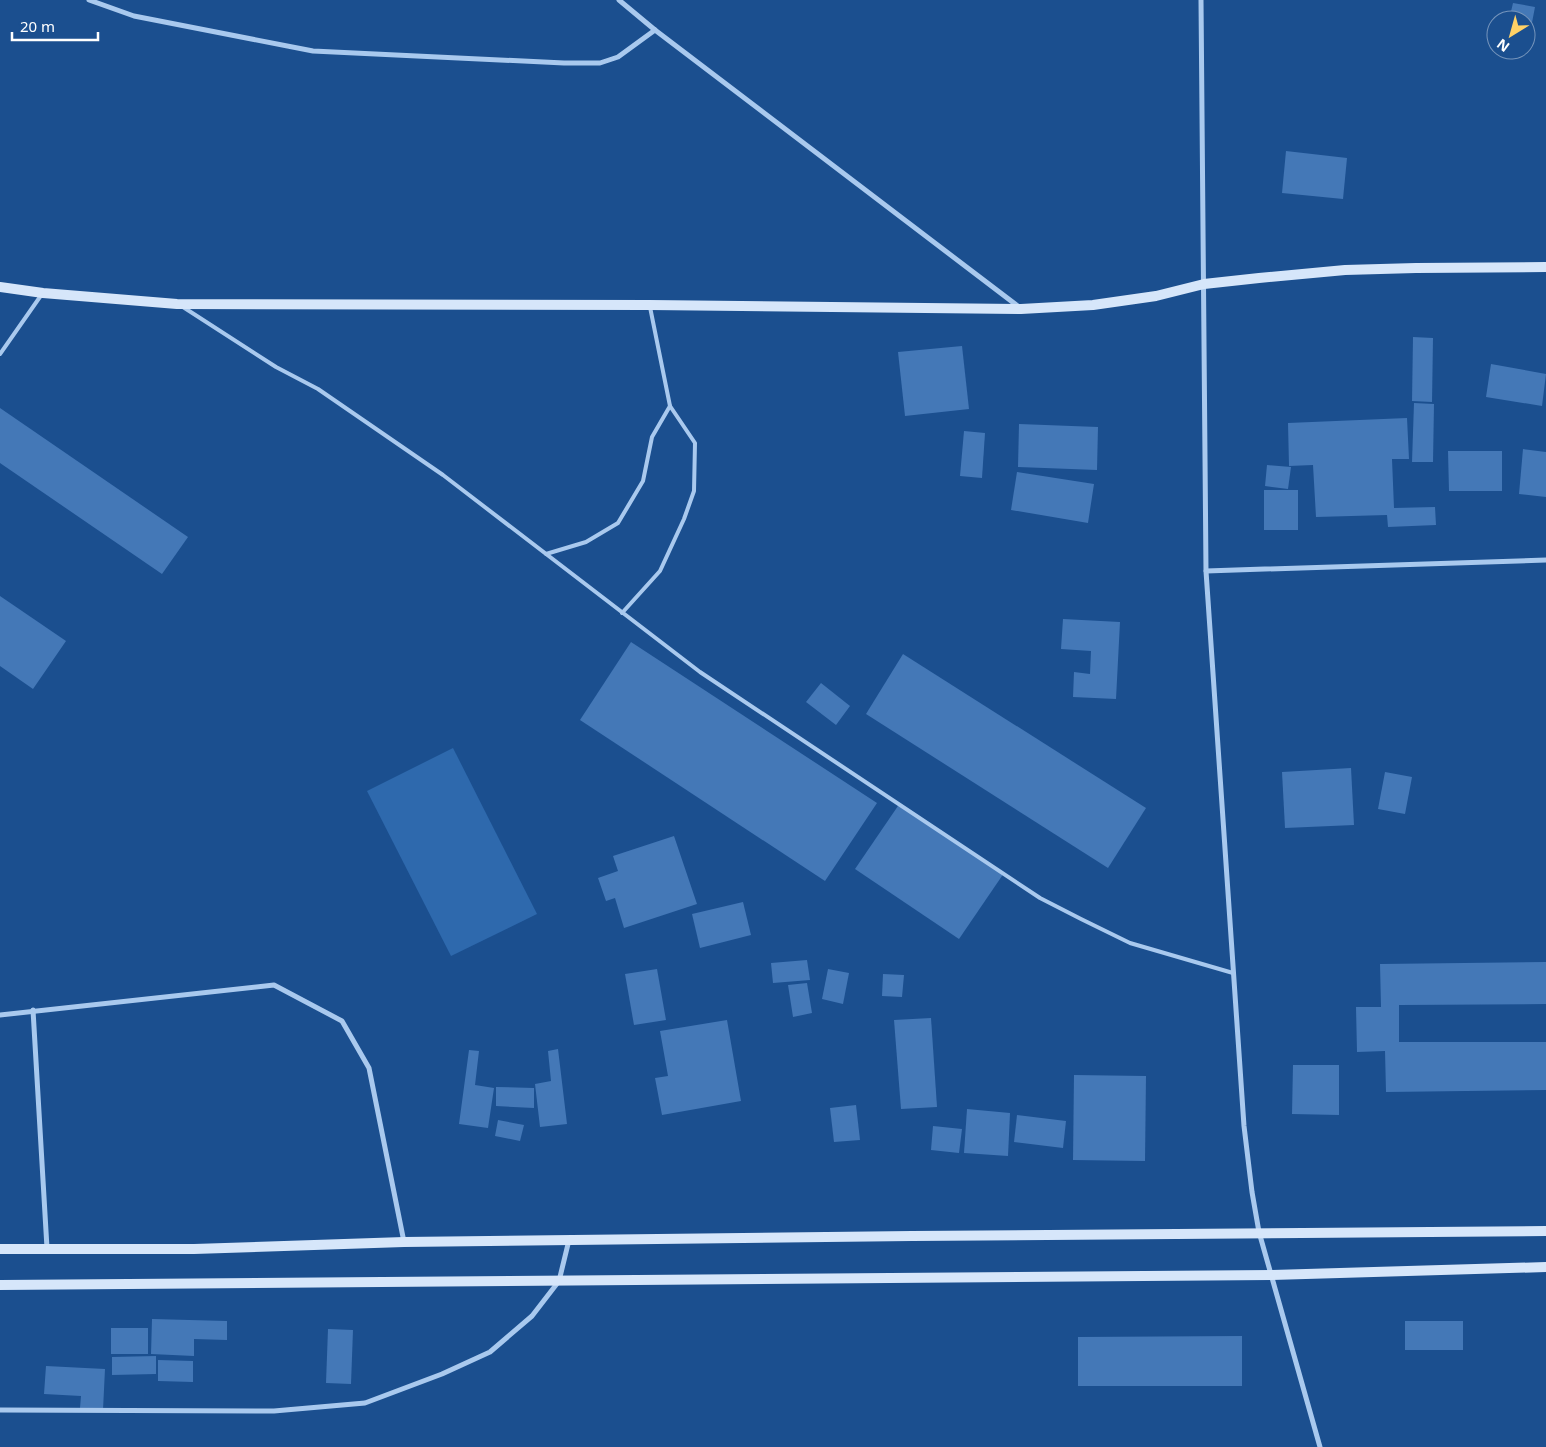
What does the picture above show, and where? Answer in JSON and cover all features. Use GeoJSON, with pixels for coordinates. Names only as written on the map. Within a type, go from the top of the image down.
{"type":"FeatureCollection","features":[{"type":"Feature","properties":{"kind":"main road"},"geometry":{"type":"LineString","coordinates":[[0,287],[43,293],[177,304],[650,305],[1021,309],[1093,305],[1156,296],[1204,284],[1345,270],[1546,267]]}},
{"type":"Feature","properties":{"kind":"main road"},"geometry":{"type":"LineString","coordinates":[[0,1249],[194,1249],[404,1242],[569,1240],[1260,1232],[1546,1231]]}},
{"type":"Feature","properties":{"kind":"main road"},"geometry":{"type":"LineString","coordinates":[[0,1285],[921,1276],[1272,1275],[1546,1267]]}},
{"type":"Feature","properties":{"kind":"street"},"geometry":{"type":"LineString","coordinates":[[89,0],[134,16],[313,51],[564,63],[600,63],[618,57],[655,30]]}},
{"type":"Feature","properties":{"kind":"street"},"geometry":{"type":"LineString","coordinates":[[619,0],[655,30],[1021,309]]}},
{"type":"Feature","properties":{"kind":"street"},"geometry":{"type":"LineString","coordinates":[[1201,0],[1206,571],[1244,1126],[1252,1192],[1260,1232],[1320,1447]]}},
{"type":"Feature","properties":{"kind":"street"},"geometry":{"type":"LineString","coordinates":[[1206,571],[1546,560]]}},
{"type":"Feature","properties":{"kind":"street"},"geometry":{"type":"LineString","coordinates":[[0,1015],[274,985],[342,1021],[369,1068],[404,1242]]}},
{"type":"Feature","properties":{"kind":"street"},"geometry":{"type":"LineString","coordinates":[[32,1010],[47,1248]]}},
{"type":"Feature","properties":{"kind":"street"},"geometry":{"type":"LineString","coordinates":[[0,1410],[274,1411],[365,1402],[442,1374],[490,1352],[532,1316],[558,1281],[569,1240]]}},
{"type":"Feature","properties":{"kind":"lane"},"geometry":{"type":"LineString","coordinates":[[0,354],[43,293]]}},
{"type":"Feature","properties":{"kind":"lane"},"geometry":{"type":"LineString","coordinates":[[177,304],[276,367],[318,388],[443,475],[700,672],[1040,898],[1130,943],[1233,973]]}},
{"type":"Feature","properties":{"kind":"lane"},"geometry":{"type":"LineString","coordinates":[[622,613],[660,571],[684,519],[694,491],[695,442],[670,406],[650,305]]}},
{"type":"Feature","properties":{"kind":"lane"},"geometry":{"type":"LineString","coordinates":[[546,554],[586,542],[618,523],[643,481],[652,437],[670,406]]}},
{"type":"Feature","properties":{"kind":"shaded area"},"geometry":{"type":"Polygon","coordinates":[[[453,748],[537,914],[451,956],[367,791],[453,748]]]}},
{"type":"Feature","properties":{"kind":"building"},"geometry":{"type":"Polygon","coordinates":[[[1513,3],[1535,7],[1534,10],[1511,10],[1513,3]]]}},
{"type":"Feature","properties":{"kind":"building"},"geometry":{"type":"Polygon","coordinates":[[[1286,151],[1347,158],[1343,199],[1282,193],[1286,151]]]}},
{"type":"Feature","properties":{"kind":"building"},"geometry":{"type":"Polygon","coordinates":[[[1413,337],[1433,338],[1432,402],[1412,401],[1413,337]]]}},
{"type":"Feature","properties":{"kind":"building"},"geometry":{"type":"Polygon","coordinates":[[[962,346],[969,409],[905,416],[898,352],[962,346]]]}},
{"type":"Feature","properties":{"kind":"building"},"geometry":{"type":"Polygon","coordinates":[[[1491,364],[1546,374],[1542,406],[1486,397],[1491,364]]]}},
{"type":"Feature","properties":{"kind":"building"},"geometry":{"type":"Polygon","coordinates":[[[1414,403],[1434,404],[1433,462],[1412,462],[1414,403]]]}},
{"type":"Feature","properties":{"kind":"building"},"geometry":{"type":"Polygon","coordinates":[[[0,408],[188,537],[162,574],[0,463],[0,408]]]}},
{"type":"Feature","properties":{"kind":"building"},"geometry":{"type":"Polygon","coordinates":[[[1407,418],[1409,459],[1392,459],[1394,508],[1435,507],[1436,525],[1388,527],[1387,515],[1316,517],[1313,465],[1289,466],[1288,423],[1407,418]]]}},
{"type":"Feature","properties":{"kind":"building"},"geometry":{"type":"Polygon","coordinates":[[[1019,424],[1098,427],[1097,470],[1018,467],[1019,424]]]}},
{"type":"Feature","properties":{"kind":"building"},"geometry":{"type":"Polygon","coordinates":[[[964,431],[985,433],[982,478],[960,476],[964,431]]]}},
{"type":"Feature","properties":{"kind":"building"},"geometry":{"type":"Polygon","coordinates":[[[1523,449],[1546,452],[1546,497],[1519,494],[1523,449]]]}},
{"type":"Feature","properties":{"kind":"building"},"geometry":{"type":"Polygon","coordinates":[[[1448,451],[1502,451],[1502,491],[1449,491],[1448,451]]]}},
{"type":"Feature","properties":{"kind":"building"},"geometry":{"type":"Polygon","coordinates":[[[1267,465],[1291,467],[1288,489],[1265,486],[1267,465]]]}},
{"type":"Feature","properties":{"kind":"building"},"geometry":{"type":"Polygon","coordinates":[[[1017,472],[1094,484],[1088,523],[1011,510],[1017,472]]]}},
{"type":"Feature","properties":{"kind":"building"},"geometry":{"type":"Polygon","coordinates":[[[1264,490],[1298,490],[1298,530],[1264,530],[1264,490]]]}},
{"type":"Feature","properties":{"kind":"building"},"geometry":{"type":"Polygon","coordinates":[[[0,596],[66,641],[33,689],[0,666],[0,596]]]}},
{"type":"Feature","properties":{"kind":"building"},"geometry":{"type":"Polygon","coordinates":[[[1063,619],[1120,622],[1116,699],[1073,697],[1074,672],[1090,674],[1091,651],[1061,649],[1063,619]]]}},
{"type":"Feature","properties":{"kind":"building"},"geometry":{"type":"Polygon","coordinates":[[[631,642],[877,803],[825,881],[580,720],[631,642]]]}},
{"type":"Feature","properties":{"kind":"building"},"geometry":{"type":"Polygon","coordinates":[[[903,654],[1146,808],[1108,868],[866,714],[903,654]]]}},
{"type":"Feature","properties":{"kind":"building"},"geometry":{"type":"Polygon","coordinates":[[[821,683],[850,706],[836,725],[806,702],[821,683]]]}},
{"type":"Feature","properties":{"kind":"building"},"geometry":{"type":"Polygon","coordinates":[[[1351,768],[1354,825],[1285,828],[1282,772],[1351,768]]]}},
{"type":"Feature","properties":{"kind":"building"},"geometry":{"type":"Polygon","coordinates":[[[1385,772],[1412,777],[1405,814],[1378,809],[1385,772]]]}},
{"type":"Feature","properties":{"kind":"building"},"geometry":{"type":"Polygon","coordinates":[[[900,803],[1004,873],[959,939],[855,869],[900,803]]]}},
{"type":"Feature","properties":{"kind":"building"},"geometry":{"type":"Polygon","coordinates":[[[674,836],[697,904],[624,928],[615,898],[606,901],[598,878],[618,871],[613,856],[674,836]]]}},
{"type":"Feature","properties":{"kind":"building"},"geometry":{"type":"Polygon","coordinates":[[[743,902],[751,935],[700,948],[692,914],[743,902]]]}},
{"type":"Feature","properties":{"kind":"building"},"geometry":{"type":"Polygon","coordinates":[[[807,960],[810,980],[773,983],[771,963],[807,960]]]}},
{"type":"Feature","properties":{"kind":"building"},"geometry":{"type":"Polygon","coordinates":[[[1546,962],[1546,1004],[1399,1005],[1399,1042],[1546,1042],[1546,1090],[1386,1092],[1385,1051],[1357,1052],[1356,1007],[1381,1007],[1380,964],[1546,962]]]}},
{"type":"Feature","properties":{"kind":"building"},"geometry":{"type":"Polygon","coordinates":[[[657,969],[666,1020],[634,1025],[625,974],[657,969]]]}},
{"type":"Feature","properties":{"kind":"building"},"geometry":{"type":"Polygon","coordinates":[[[828,969],[849,973],[843,1004],[822,999],[828,969]]]}},
{"type":"Feature","properties":{"kind":"building"},"geometry":{"type":"Polygon","coordinates":[[[883,974],[904,975],[902,997],[882,996],[883,974]]]}},
{"type":"Feature","properties":{"kind":"building"},"geometry":{"type":"Polygon","coordinates":[[[807,983],[812,1013],[793,1017],[788,985],[807,983]]]}},
{"type":"Feature","properties":{"kind":"building"},"geometry":{"type":"Polygon","coordinates":[[[931,1018],[937,1107],[901,1109],[894,1020],[931,1018]]]}},
{"type":"Feature","properties":{"kind":"building"},"geometry":{"type":"Polygon","coordinates":[[[727,1020],[741,1101],[662,1115],[655,1078],[668,1076],[660,1031],[727,1020]]]}},
{"type":"Feature","properties":{"kind":"building"},"geometry":{"type":"Polygon","coordinates":[[[558,1049],[567,1124],[540,1127],[535,1084],[551,1081],[548,1051],[558,1049]]]}},
{"type":"Feature","properties":{"kind":"building"},"geometry":{"type":"Polygon","coordinates":[[[469,1050],[479,1051],[475,1085],[494,1088],[488,1128],[459,1124],[469,1050]]]}},
{"type":"Feature","properties":{"kind":"building"},"geometry":{"type":"Polygon","coordinates":[[[1293,1065],[1339,1065],[1339,1115],[1292,1114],[1293,1065]]]}},
{"type":"Feature","properties":{"kind":"building"},"geometry":{"type":"Polygon","coordinates":[[[1074,1075],[1146,1076],[1145,1161],[1073,1160],[1074,1075]]]}},
{"type":"Feature","properties":{"kind":"building"},"geometry":{"type":"Polygon","coordinates":[[[496,1087],[534,1088],[534,1108],[496,1106],[496,1087]]]}},
{"type":"Feature","properties":{"kind":"building"},"geometry":{"type":"Polygon","coordinates":[[[856,1105],[860,1140],[834,1142],[830,1108],[856,1105]]]}},
{"type":"Feature","properties":{"kind":"building"},"geometry":{"type":"Polygon","coordinates":[[[967,1109],[1010,1113],[1008,1156],[964,1153],[967,1109]]]}},
{"type":"Feature","properties":{"kind":"building"},"geometry":{"type":"Polygon","coordinates":[[[1017,1115],[1066,1121],[1063,1148],[1014,1142],[1017,1115]]]}},
{"type":"Feature","properties":{"kind":"building"},"geometry":{"type":"Polygon","coordinates":[[[498,1120],[524,1125],[520,1141],[495,1136],[498,1120]]]}},
{"type":"Feature","properties":{"kind":"building"},"geometry":{"type":"Polygon","coordinates":[[[933,1126],[962,1129],[959,1153],[931,1150],[933,1126]]]}},
{"type":"Feature","properties":{"kind":"building"},"geometry":{"type":"Polygon","coordinates":[[[152,1319],[227,1321],[227,1340],[194,1339],[194,1356],[151,1354],[152,1319]]]}},
{"type":"Feature","properties":{"kind":"building"},"geometry":{"type":"Polygon","coordinates":[[[1405,1321],[1463,1321],[1463,1350],[1405,1350],[1405,1321]]]}},
{"type":"Feature","properties":{"kind":"building"},"geometry":{"type":"Polygon","coordinates":[[[111,1328],[148,1328],[148,1354],[111,1354],[111,1328]]]}},
{"type":"Feature","properties":{"kind":"building"},"geometry":{"type":"Polygon","coordinates":[[[328,1329],[353,1330],[351,1384],[326,1383],[328,1329]]]}},
{"type":"Feature","properties":{"kind":"building"},"geometry":{"type":"Polygon","coordinates":[[[1242,1336],[1242,1386],[1078,1386],[1078,1337],[1242,1336]]]}},
{"type":"Feature","properties":{"kind":"building"},"geometry":{"type":"Polygon","coordinates":[[[156,1356],[156,1374],[112,1375],[112,1357],[156,1356]]]}},
{"type":"Feature","properties":{"kind":"building"},"geometry":{"type":"Polygon","coordinates":[[[158,1360],[193,1361],[193,1382],[158,1381],[158,1360]]]}},
{"type":"Feature","properties":{"kind":"building"},"geometry":{"type":"Polygon","coordinates":[[[46,1366],[105,1369],[103,1410],[80,1408],[81,1396],[44,1394],[46,1366]]]}}]}
